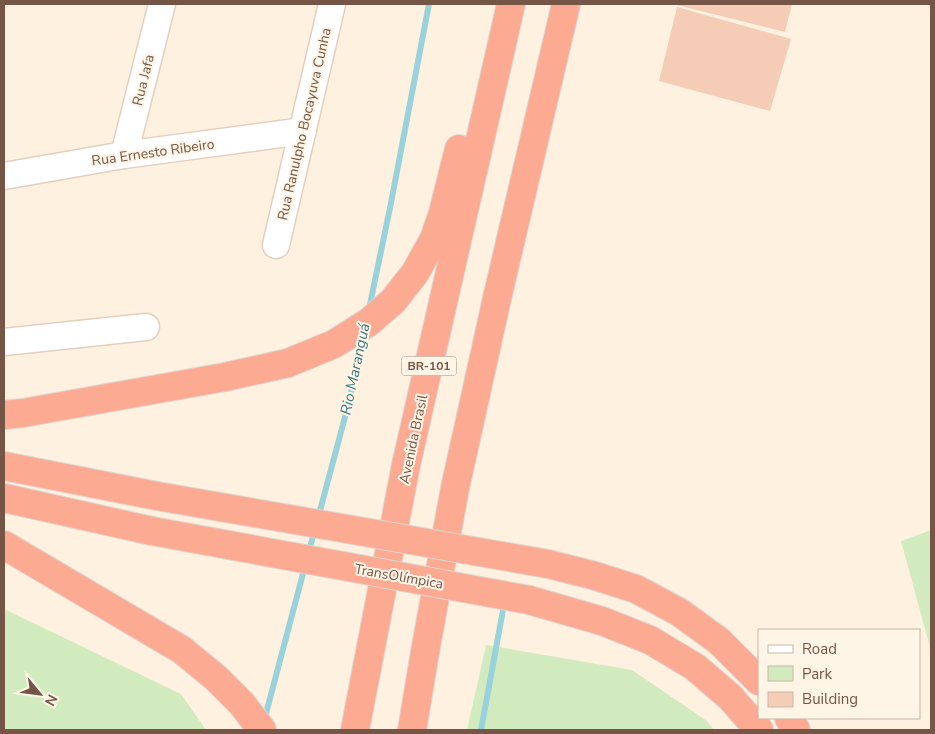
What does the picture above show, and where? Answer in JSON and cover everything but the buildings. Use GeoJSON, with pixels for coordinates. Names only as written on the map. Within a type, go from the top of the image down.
{"type":"FeatureCollection","features":[{"type":"Feature","properties":{"kind":"highway"},"geometry":{"type":"LineString","coordinates":[[4,415],[225,377],[288,364],[334,344],[369,322],[393,301],[415,273],[434,239],[443,213],[494,4]]}},
{"type":"Feature","properties":{"kind":"highway","name":"Avenida Brasil"},"geometry":{"type":"LineString","coordinates":[[356,730],[406,465],[511,4]]}},
{"type":"Feature","properties":{"kind":"highway"},"geometry":{"type":"LineString","coordinates":[[412,730],[455,488],[566,4]]}},
{"type":"Feature","properties":{"kind":"highway"},"geometry":{"type":"LineString","coordinates":[[4,466],[157,496],[548,564],[592,575],[636,589],[679,612],[719,642],[758,680]]}},
{"type":"Feature","properties":{"kind":"highway","name":"TransOlímpica"},"geometry":{"type":"LineString","coordinates":[[4,498],[152,531],[528,600],[602,621],[650,640],[695,667],[730,696],[759,730]]}},
{"type":"Feature","properties":{"kind":"highway"},"geometry":{"type":"LineString","coordinates":[[4,545],[182,650],[216,678],[242,704],[262,730]]}},
{"type":"Feature","properties":{"kind":"highway"},"geometry":{"type":"LineString","coordinates":[[425,652],[432,687],[425,730]]}},
{"type":"Feature","properties":{"kind":"highway"},"geometry":{"type":"LineString","coordinates":[[789,719],[796,730]]}},
{"type":"Feature","properties":{"kind":"street","name":"Rua Jafa"},"geometry":{"type":"LineString","coordinates":[[124,155],[162,4]]}},
{"type":"Feature","properties":{"kind":"street","name":"Rua Ranulpho Bocayuva Cunha"},"geometry":{"type":"LineString","coordinates":[[276,245],[332,4]]}},
{"type":"Feature","properties":{"kind":"street","name":"Rua Ernesto Ribeiro"},"geometry":{"type":"LineString","coordinates":[[4,176],[124,155],[303,131]]}},
{"type":"Feature","properties":{"kind":"street"},"geometry":{"type":"LineString","coordinates":[[4,342],[146,327]]}},
{"type":"Feature","properties":{"kind":"green space"},"geometry":{"type":"Polygon","coordinates":[[[931,530],[931,651],[901,541],[931,530]]]}},
{"type":"Feature","properties":{"kind":"green space"},"geometry":{"type":"Polygon","coordinates":[[[4,609],[181,694],[206,730],[4,730],[4,609]]]}},
{"type":"Feature","properties":{"kind":"green space"},"geometry":{"type":"Polygon","coordinates":[[[486,645],[632,670],[707,721],[714,730],[467,730],[486,645]]]}},
{"type":"Feature","properties":{"kind":"waterway","name":"Rio Maranguá"},"geometry":{"type":"LineString","coordinates":[[369,309],[429,4]]}},
{"type":"Feature","properties":{"kind":"waterway","name":"Rio Maranguá"},"geometry":{"type":"LineString","coordinates":[[318,518],[349,402],[363,336]]}},
{"type":"Feature","properties":{"kind":"waterway","name":"Rio Maranguá"},"geometry":{"type":"LineString","coordinates":[[308,554],[315,530]]}},
{"type":"Feature","properties":{"kind":"waterway","name":"Rio Maranguá"},"geometry":{"type":"LineString","coordinates":[[264,721],[305,566]]}},
{"type":"Feature","properties":{"kind":"waterway"},"geometry":{"type":"LineString","coordinates":[[481,730],[503,610]]}}]}
